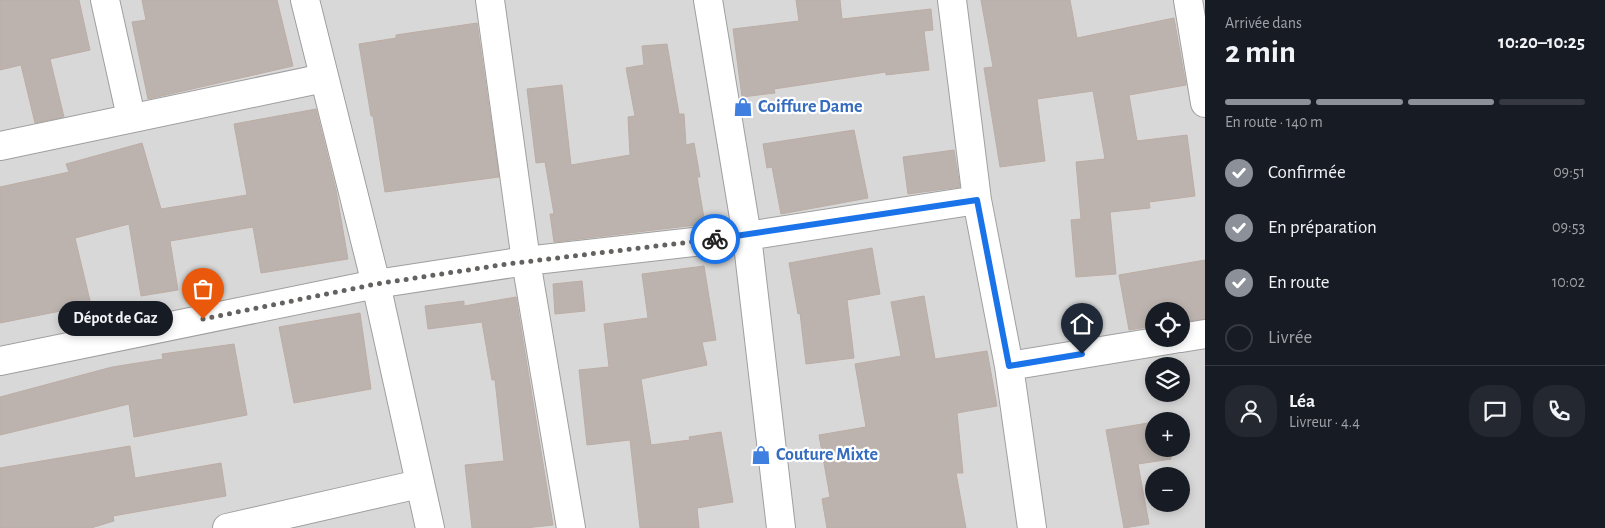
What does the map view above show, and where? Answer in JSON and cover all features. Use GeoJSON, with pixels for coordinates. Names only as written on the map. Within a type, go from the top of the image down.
{"type":"FeatureCollection","features":[{"type":"Feature","properties":{"kind":"street"},"geometry":{"type":"LineString","coordinates":[[105,0],[131,117]]}},
{"type":"Feature","properties":{"kind":"street"},"geometry":{"type":"LineString","coordinates":[[305,0],[376,284],[430,528]]}},
{"type":"Feature","properties":{"kind":"street"},"geometry":{"type":"LineString","coordinates":[[490,0],[526,261],[571,528]]}},
{"type":"Feature","properties":{"kind":"street"},"geometry":{"type":"LineString","coordinates":[[708,0],[747,236],[781,528]]}},
{"type":"Feature","properties":{"kind":"street"},"geometry":{"type":"LineString","coordinates":[[952,0],[977,200],[1009,366],[1032,528]]}},
{"type":"Feature","properties":{"kind":"street"},"geometry":{"type":"LineString","coordinates":[[1188,0],[1205,103]]}},
{"type":"Feature","properties":{"kind":"street"},"geometry":{"type":"LineString","coordinates":[[0,146],[324,78]]}},
{"type":"Feature","properties":{"kind":"street"},"geometry":{"type":"LineString","coordinates":[[0,361],[376,284],[526,261],[747,236],[977,200]]}},
{"type":"Feature","properties":{"kind":"street"},"geometry":{"type":"LineString","coordinates":[[1190,336],[1205,334]]}},
{"type":"Feature","properties":{"kind":"street"},"geometry":{"type":"LineString","coordinates":[[1009,366],[1145,344]]}},
{"type":"Feature","properties":{"kind":"street"},"geometry":{"type":"LineString","coordinates":[[227,528],[419,484]]}},
{"type":"Feature","properties":{"kind":"shaded area"},"geometry":{"type":"Polygon","coordinates":[[[0,0],[1205,0],[1205,528],[0,528],[0,0]]]}},
{"type":"Feature","properties":{"kind":"building"},"geometry":{"type":"Polygon","coordinates":[[[0,0],[79,0],[90,50],[50,59],[64,117],[35,123],[21,65],[0,70],[0,0]]]}},
{"type":"Feature","properties":{"kind":"building"},"geometry":{"type":"Polygon","coordinates":[[[142,0],[277,0],[293,66],[148,99],[132,22],[146,20],[142,0]]]}},
{"type":"Feature","properties":{"kind":"building"},"geometry":{"type":"Polygon","coordinates":[[[796,0],[840,0],[842,19],[931,9],[933,30],[924,31],[929,70],[886,75],[886,72],[774,89],[775,93],[742,97],[733,29],[799,21],[796,0]]]}},
{"type":"Feature","properties":{"kind":"building"},"geometry":{"type":"Polygon","coordinates":[[[981,0],[1070,0],[1077,38],[1174,18],[1186,85],[1129,95],[1137,141],[1187,135],[1195,196],[1149,202],[1150,208],[1110,212],[1116,274],[1076,277],[1071,220],[1081,219],[1076,162],[1105,159],[1093,91],[1037,99],[1045,161],[1000,167],[984,68],[993,67],[981,0]]]}},
{"type":"Feature","properties":{"kind":"building"},"geometry":{"type":"Polygon","coordinates":[[[477,23],[499,177],[385,192],[359,44],[396,38],[396,35],[477,23]]]}},
{"type":"Feature","properties":{"kind":"building"},"geometry":{"type":"Polygon","coordinates":[[[667,44],[679,114],[684,114],[686,145],[694,143],[700,177],[697,177],[705,224],[554,242],[550,214],[554,214],[545,162],[536,163],[527,89],[562,85],[571,165],[630,155],[628,117],[635,116],[626,68],[644,65],[642,46],[667,44]]]}},
{"type":"Feature","properties":{"kind":"building"},"geometry":{"type":"Polygon","coordinates":[[[316,109],[336,190],[348,259],[261,273],[253,227],[170,241],[178,290],[141,296],[129,224],[75,238],[91,305],[0,323],[0,187],[69,172],[66,164],[142,143],[161,209],[247,195],[234,124],[316,109]]]}},
{"type":"Feature","properties":{"kind":"building"},"geometry":{"type":"Polygon","coordinates":[[[854,130],[868,198],[781,214],[772,167],[767,168],[763,144],[854,130]]]}},
{"type":"Feature","properties":{"kind":"building"},"geometry":{"type":"Polygon","coordinates":[[[954,150],[960,187],[908,194],[903,157],[954,150]]]}},
{"type":"Feature","properties":{"kind":"building"},"geometry":{"type":"Polygon","coordinates":[[[872,248],[880,294],[847,300],[854,358],[806,364],[800,313],[798,314],[789,263],[872,248]]]}},
{"type":"Feature","properties":{"kind":"building"},"geometry":{"type":"Polygon","coordinates":[[[1205,260],[1205,319],[1190,321],[1190,302],[1145,302],[1145,327],[1129,330],[1119,275],[1205,260]]]}},
{"type":"Feature","properties":{"kind":"building"},"geometry":{"type":"Polygon","coordinates":[[[704,266],[716,340],[702,342],[707,365],[641,379],[651,445],[690,440],[689,437],[721,432],[733,502],[697,508],[699,528],[640,528],[630,440],[587,445],[579,370],[609,367],[604,324],[648,318],[642,274],[704,266]]]}},
{"type":"Feature","properties":{"kind":"building"},"geometry":{"type":"Polygon","coordinates":[[[582,281],[585,311],[555,314],[553,284],[582,281]]]}},
{"type":"Feature","properties":{"kind":"building"},"geometry":{"type":"Polygon","coordinates":[[[924,296],[935,359],[987,351],[997,406],[957,413],[963,473],[956,473],[966,528],[827,528],[822,499],[830,497],[819,435],[866,427],[855,364],[901,356],[891,302],[924,296]]]}},
{"type":"Feature","properties":{"kind":"building"},"geometry":{"type":"Polygon","coordinates":[[[516,297],[553,525],[525,528],[472,528],[465,465],[504,461],[495,380],[492,380],[482,322],[428,329],[425,306],[464,301],[464,306],[516,297]]]}},
{"type":"Feature","properties":{"kind":"building"},"geometry":{"type":"Polygon","coordinates":[[[360,313],[371,389],[294,403],[279,327],[360,313]]]}},
{"type":"Feature","properties":{"kind":"building"},"geometry":{"type":"Polygon","coordinates":[[[234,344],[247,415],[134,437],[129,404],[0,435],[0,397],[112,367],[163,359],[162,354],[234,344]]]}},
{"type":"Feature","properties":{"kind":"building"},"geometry":{"type":"Polygon","coordinates":[[[1145,424],[1145,457],[1171,457],[1171,459],[1138,464],[1145,512],[1147,512],[1149,524],[1124,528],[1106,430],[1145,424]]]}},
{"type":"Feature","properties":{"kind":"building"},"geometry":{"type":"Polygon","coordinates":[[[130,446],[135,478],[221,463],[226,496],[113,516],[114,521],[91,528],[0,528],[0,468],[130,446]]]}},
{"type":"Feature","properties":{"kind":"way so far"},"geometry":{"type":"LineString","coordinates":[[203,319],[376,284],[526,261],[715,239]]}},
{"type":"Feature","properties":{"kind":"place","name":"Coiffure Dame"},"geometry":{"type":"Point","coordinates":[743,107]}},
{"type":"Feature","properties":{"kind":"place","name":"Dépot de Gaz"},"geometry":{"type":"Point","coordinates":[203,319]}},
{"type":"Feature","properties":{"kind":"place","name":"Couture Mixte"},"geometry":{"type":"Point","coordinates":[761,455]}},
{"type":"Feature","properties":{"kind":"route"},"geometry":{"type":"LineString","coordinates":[[715,239],[747,236],[977,200],[1009,366],[1082,354]]}}]}
